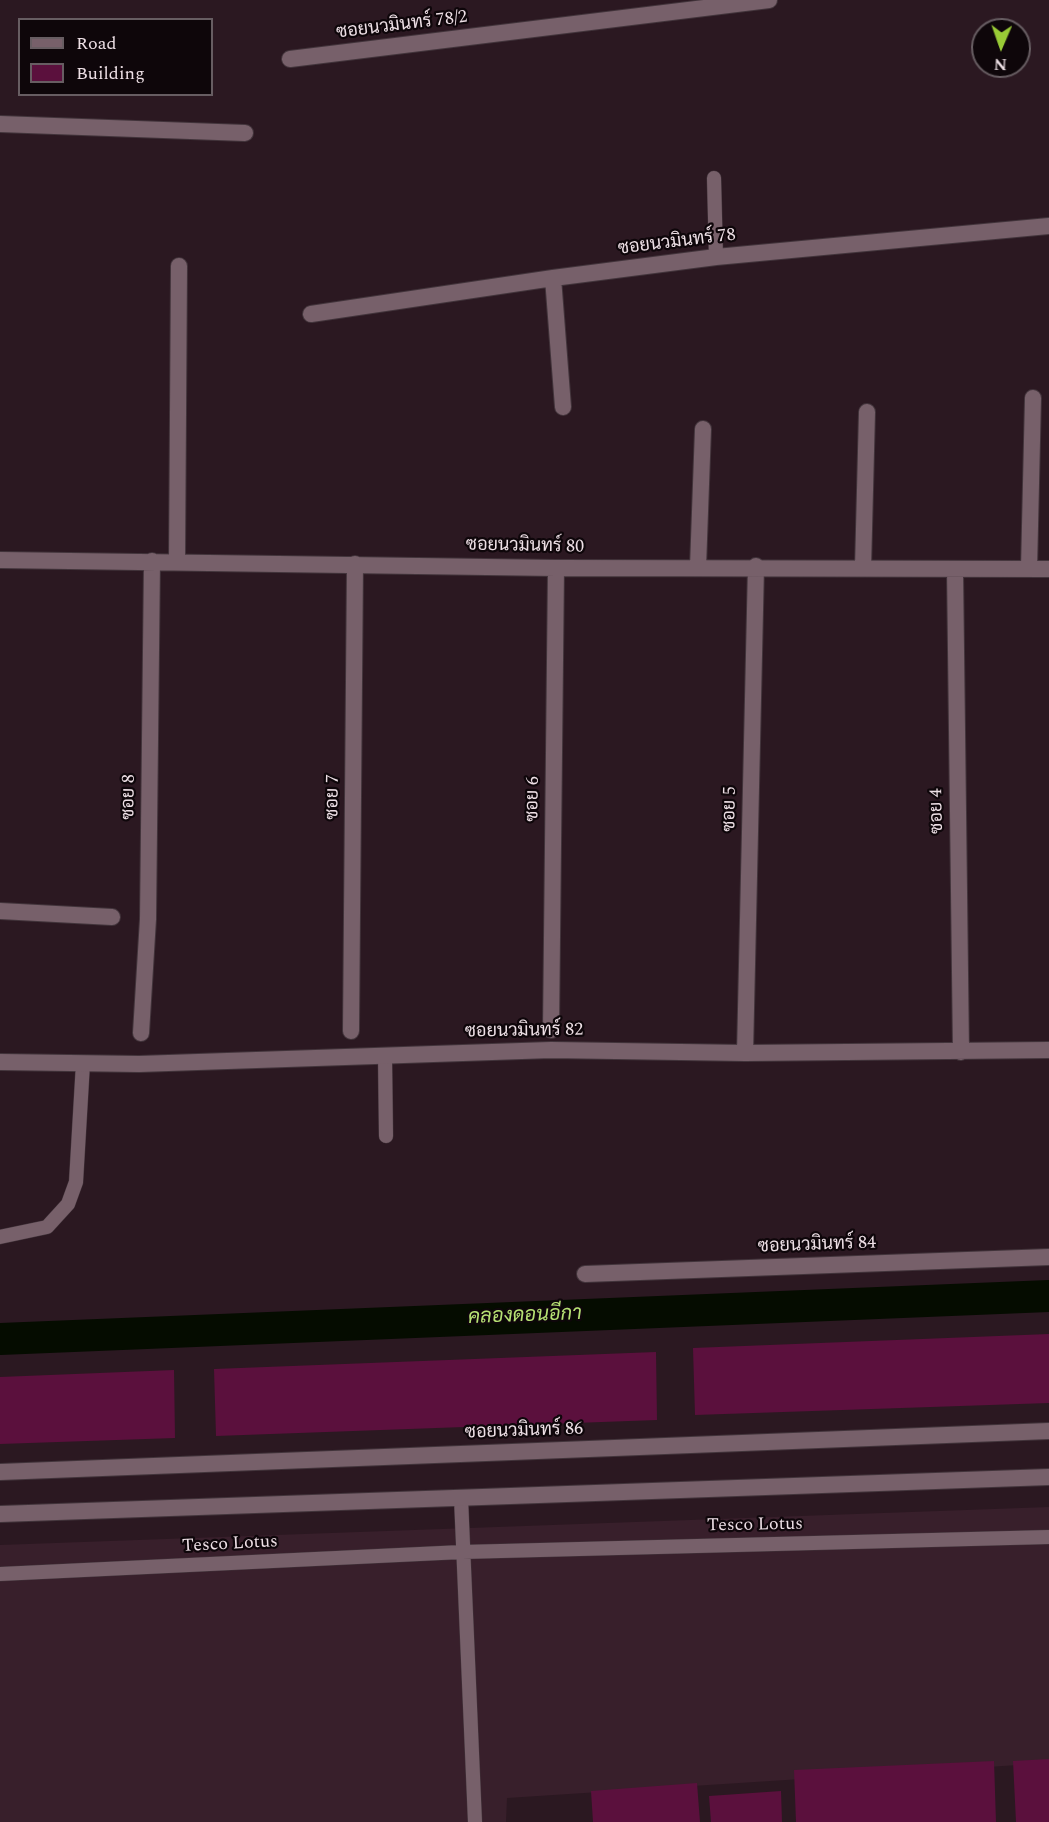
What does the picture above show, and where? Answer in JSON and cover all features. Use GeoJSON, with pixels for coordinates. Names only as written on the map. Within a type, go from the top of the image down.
{"type":"FeatureCollection","features":[{"type":"Feature","properties":{"kind":"street","name":"ซอยนวมินทร์ 78/2"},"geometry":{"type":"LineString","coordinates":[[290,59],[770,0]]}},
{"type":"Feature","properties":{"kind":"street"},"geometry":{"type":"LineString","coordinates":[[0,124],[245,133]]}},
{"type":"Feature","properties":{"kind":"street","name":"ซอยนวมินทร์ 78"},"geometry":{"type":"LineString","coordinates":[[310,314],[553,278],[716,257],[1049,226]]}},
{"type":"Feature","properties":{"kind":"street"},"geometry":{"type":"LineString","coordinates":[[177,561],[179,266]]}},
{"type":"Feature","properties":{"kind":"street"},"geometry":{"type":"LineString","coordinates":[[553,278],[563,406]]}},
{"type":"Feature","properties":{"kind":"street"},"geometry":{"type":"LineString","coordinates":[[1029,569],[1033,398]]}},
{"type":"Feature","properties":{"kind":"street"},"geometry":{"type":"LineString","coordinates":[[863,568],[867,412]]}},
{"type":"Feature","properties":{"kind":"street"},"geometry":{"type":"LineString","coordinates":[[698,567],[703,429]]}},
{"type":"Feature","properties":{"kind":"street","name":"ซอยนวมินทร์ 80"},"geometry":{"type":"LineString","coordinates":[[0,560],[556,567],[756,566],[955,570],[1049,569]]}},
{"type":"Feature","properties":{"kind":"street","name":"ซอย 8"},"geometry":{"type":"LineString","coordinates":[[141,1033],[148,919],[153,561]]}},
{"type":"Feature","properties":{"kind":"street","name":"ซอย 7"},"geometry":{"type":"LineString","coordinates":[[351,1031],[356,564]]}},
{"type":"Feature","properties":{"kind":"street","name":"ซอย 5"},"geometry":{"type":"LineString","coordinates":[[745,1053],[756,566]]}},
{"type":"Feature","properties":{"kind":"street","name":"ซอย 6"},"geometry":{"type":"LineString","coordinates":[[551,1030],[556,567]]}},
{"type":"Feature","properties":{"kind":"street","name":"ซอย 4"},"geometry":{"type":"LineString","coordinates":[[955,570],[961,1052]]}},
{"type":"Feature","properties":{"kind":"street"},"geometry":{"type":"LineString","coordinates":[[0,911],[112,917]]}},
{"type":"Feature","properties":{"kind":"street","name":"ซอยนวมินทร์ 82"},"geometry":{"type":"LineString","coordinates":[[0,1062],[83,1063],[551,1050],[745,1053],[1049,1050]]}},
{"type":"Feature","properties":{"kind":"street","name":"ซอยนวมินทร์ 84"},"geometry":{"type":"LineString","coordinates":[[585,1274],[1049,1257]]}},
{"type":"Feature","properties":{"kind":"street","name":"ซอยนวมินทร์ 86"},"geometry":{"type":"LineString","coordinates":[[0,1472],[1049,1431]]}},
{"type":"Feature","properties":{"kind":"street"},"geometry":{"type":"LineString","coordinates":[[0,1514],[1049,1477]]}},
{"type":"Feature","properties":{"kind":"lane"},"geometry":{"type":"LineString","coordinates":[[714,178],[716,257]]}},
{"type":"Feature","properties":{"kind":"lane"},"geometry":{"type":"LineString","coordinates":[[385,1056],[386,1136]]}},
{"type":"Feature","properties":{"kind":"lane"},"geometry":{"type":"LineString","coordinates":[[0,1237],[47,1227],[68,1204],[76,1182],[83,1063]]}},
{"type":"Feature","properties":{"kind":"lane"},"geometry":{"type":"LineString","coordinates":[[461,1498],[475,1822]]}},
{"type":"Feature","properties":{"kind":"lane","name":"Tesco Lotus"},"geometry":{"type":"LineString","coordinates":[[0,1574],[462,1552],[1049,1537]]}},
{"type":"Feature","properties":{"kind":"shaded area"},"geometry":{"type":"Polygon","coordinates":[[[1049,1507],[1049,1763],[507,1798],[506,1822],[0,1822],[0,1545],[1049,1507]]]}},
{"type":"Feature","properties":{"kind":"building"},"geometry":{"type":"Polygon","coordinates":[[[1049,1334],[1049,1403],[695,1415],[693,1348],[1049,1334]]]}},
{"type":"Feature","properties":{"kind":"building"},"geometry":{"type":"Polygon","coordinates":[[[656,1352],[657,1420],[216,1436],[214,1369],[656,1352]]]}},
{"type":"Feature","properties":{"kind":"building"},"geometry":{"type":"Polygon","coordinates":[[[174,1370],[175,1438],[0,1444],[0,1377],[174,1370]]]}},
{"type":"Feature","properties":{"kind":"building"},"geometry":{"type":"Polygon","coordinates":[[[1049,1759],[1049,1822],[1016,1822],[1013,1761],[1049,1759]]]}},
{"type":"Feature","properties":{"kind":"building"},"geometry":{"type":"Polygon","coordinates":[[[994,1761],[996,1822],[796,1822],[794,1770],[994,1761]]]}},
{"type":"Feature","properties":{"kind":"building"},"geometry":{"type":"Polygon","coordinates":[[[697,1783],[700,1822],[593,1822],[591,1791],[697,1783]]]}},
{"type":"Feature","properties":{"kind":"building"},"geometry":{"type":"Polygon","coordinates":[[[781,1791],[782,1822],[711,1822],[709,1796],[781,1791]]]}},
{"type":"Feature","properties":{"kind":"waterway","name":"คลองดอนอีกา"},"geometry":{"type":"LineString","coordinates":[[0,1339],[1049,1296]]}}]}
